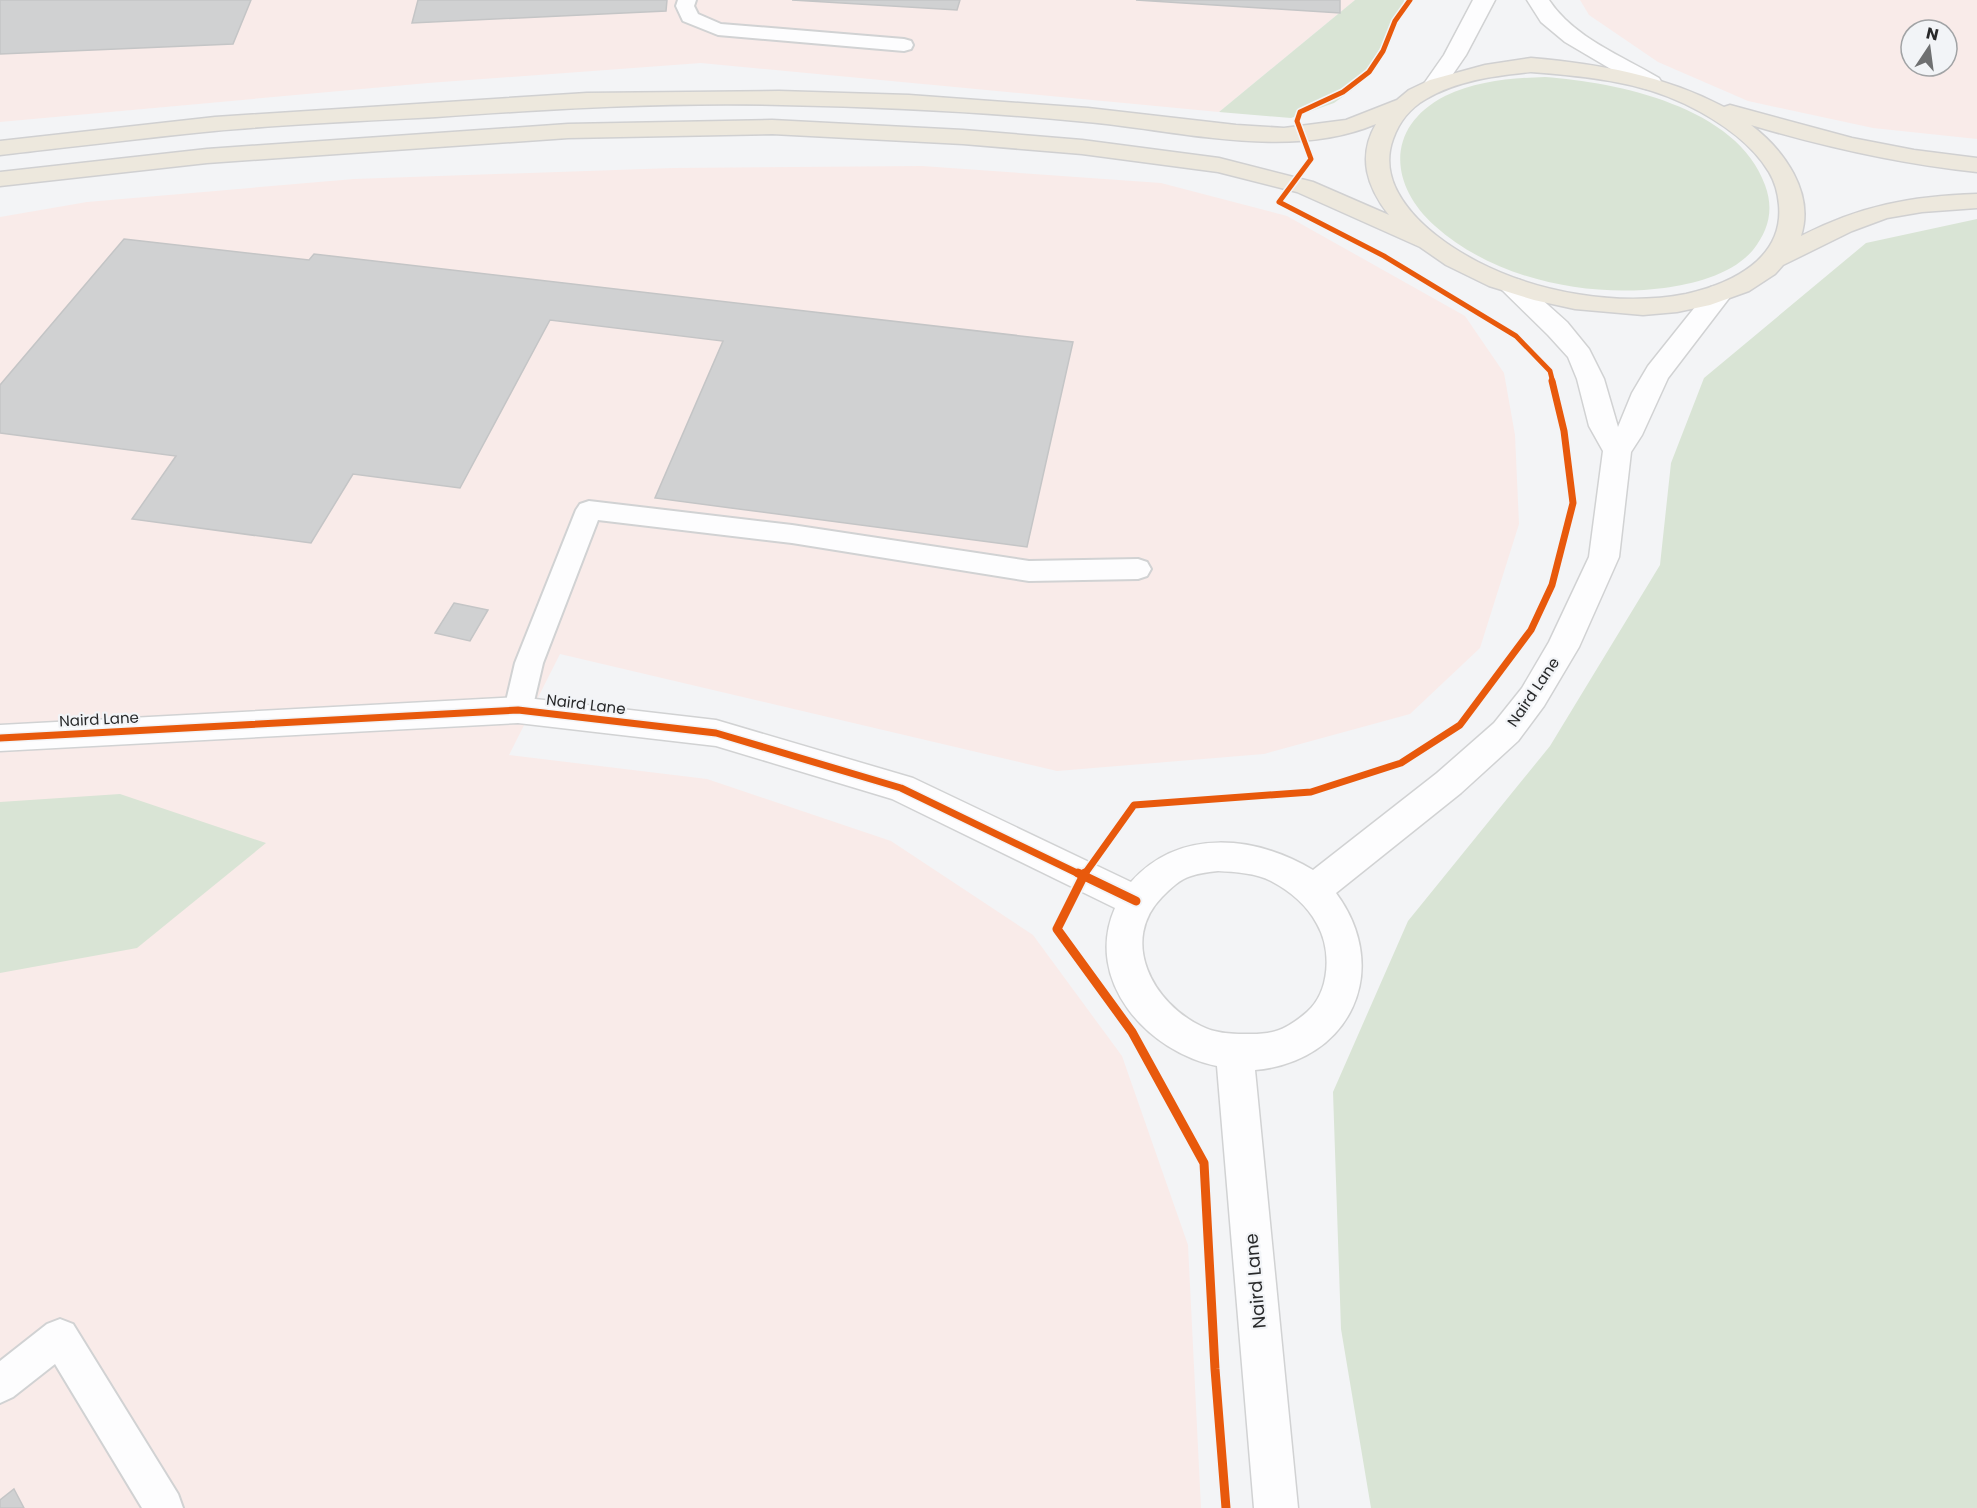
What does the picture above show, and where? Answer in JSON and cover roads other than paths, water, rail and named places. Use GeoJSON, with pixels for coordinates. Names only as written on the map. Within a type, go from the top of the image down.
{"type":"FeatureCollection","features":[{"type":"Feature","properties":{"kind":"highway"},"geometry":{"type":"LineString","coordinates":[[0,148],[215,124],[586,100],[779,98],[909,102],[1064,113],[1284,135],[1352,126],[1402,105],[1434,85],[1478,71],[1531,65],[1587,69],[1651,83],[1697,101],[1824,140],[1882,153],[1977,165]]}},
{"type":"Feature","properties":{"kind":"highway"},"geometry":{"type":"LineString","coordinates":[[1697,101],[1729,120],[1756,141],[1778,166],[1792,197],[1791,232],[1776,259]]}},
{"type":"Feature","properties":{"kind":"highway"},"geometry":{"type":"LineString","coordinates":[[1402,105],[1383,129],[1376,154],[1380,183],[1393,206],[1424,240]]}},
{"type":"Feature","properties":{"kind":"highway"},"geometry":{"type":"LineString","coordinates":[[0,179],[207,156],[557,131],[772,127],[963,137],[1082,147],[1219,165],[1305,187],[1424,240],[1459,263],[1511,286],[1575,302],[1625,306],[1670,304],[1720,293],[1752,279],[1776,259],[1835,228],[1869,215],[1902,207],[1977,201]]}},
{"type":"Feature","properties":{"kind":"street"},"geometry":{"type":"LineString","coordinates":[[1434,85],[1455,55],[1484,0]]}},
{"type":"Feature","properties":{"kind":"street"},"geometry":{"type":"LineString","coordinates":[[1538,0],[1549,17],[1565,31],[1651,83]]}},
{"type":"Feature","properties":{"kind":"street"},"geometry":{"type":"LineString","coordinates":[[1511,286],[1579,354],[1588,372],[1602,426],[1617,450],[1627,439],[1648,387],[1658,371],[1720,293]]}},
{"type":"Feature","properties":{"kind":"street","name":"Naird Lane"},"geometry":{"type":"LineString","coordinates":[[1313,891],[1449,783],[1506,732],[1533,697],[1563,647],[1604,557],[1617,450]]}},
{"type":"Feature","properties":{"kind":"street","name":"Naird Lane"},"geometry":{"type":"LineString","coordinates":[[0,738],[518,710],[716,732],[901,788],[1136,901]]}},
{"type":"Feature","properties":{"kind":"street"},"geometry":{"type":"LineString","coordinates":[[1218,856],[1252,859],[1285,871],[1313,891],[1334,919],[1345,950],[1344,984],[1331,1013],[1306,1037],[1273,1051],[1235,1054],[1196,1044],[1163,1024],[1138,996],[1126,964],[1125,942],[1125,931],[1136,901],[1157,878],[1185,862],[1218,856]]}},
{"type":"Feature","properties":{"kind":"street","name":"Naird Lane"},"geometry":{"type":"LineString","coordinates":[[1235,1054],[1276,1508]]}},
{"type":"Feature","properties":{"kind":"lane"},"geometry":{"type":"LineString","coordinates":[[687,0],[685,6],[690,17],[718,29],[904,45]]}},
{"type":"Feature","properties":{"kind":"lane"},"geometry":{"type":"LineString","coordinates":[[518,710],[530,663],[589,510],[792,534],[1029,571],[1138,569]]}},
{"type":"Feature","properties":{"kind":"lane"},"geometry":{"type":"LineString","coordinates":[[0,1384],[60,1337],[164,1508]]}}]}
